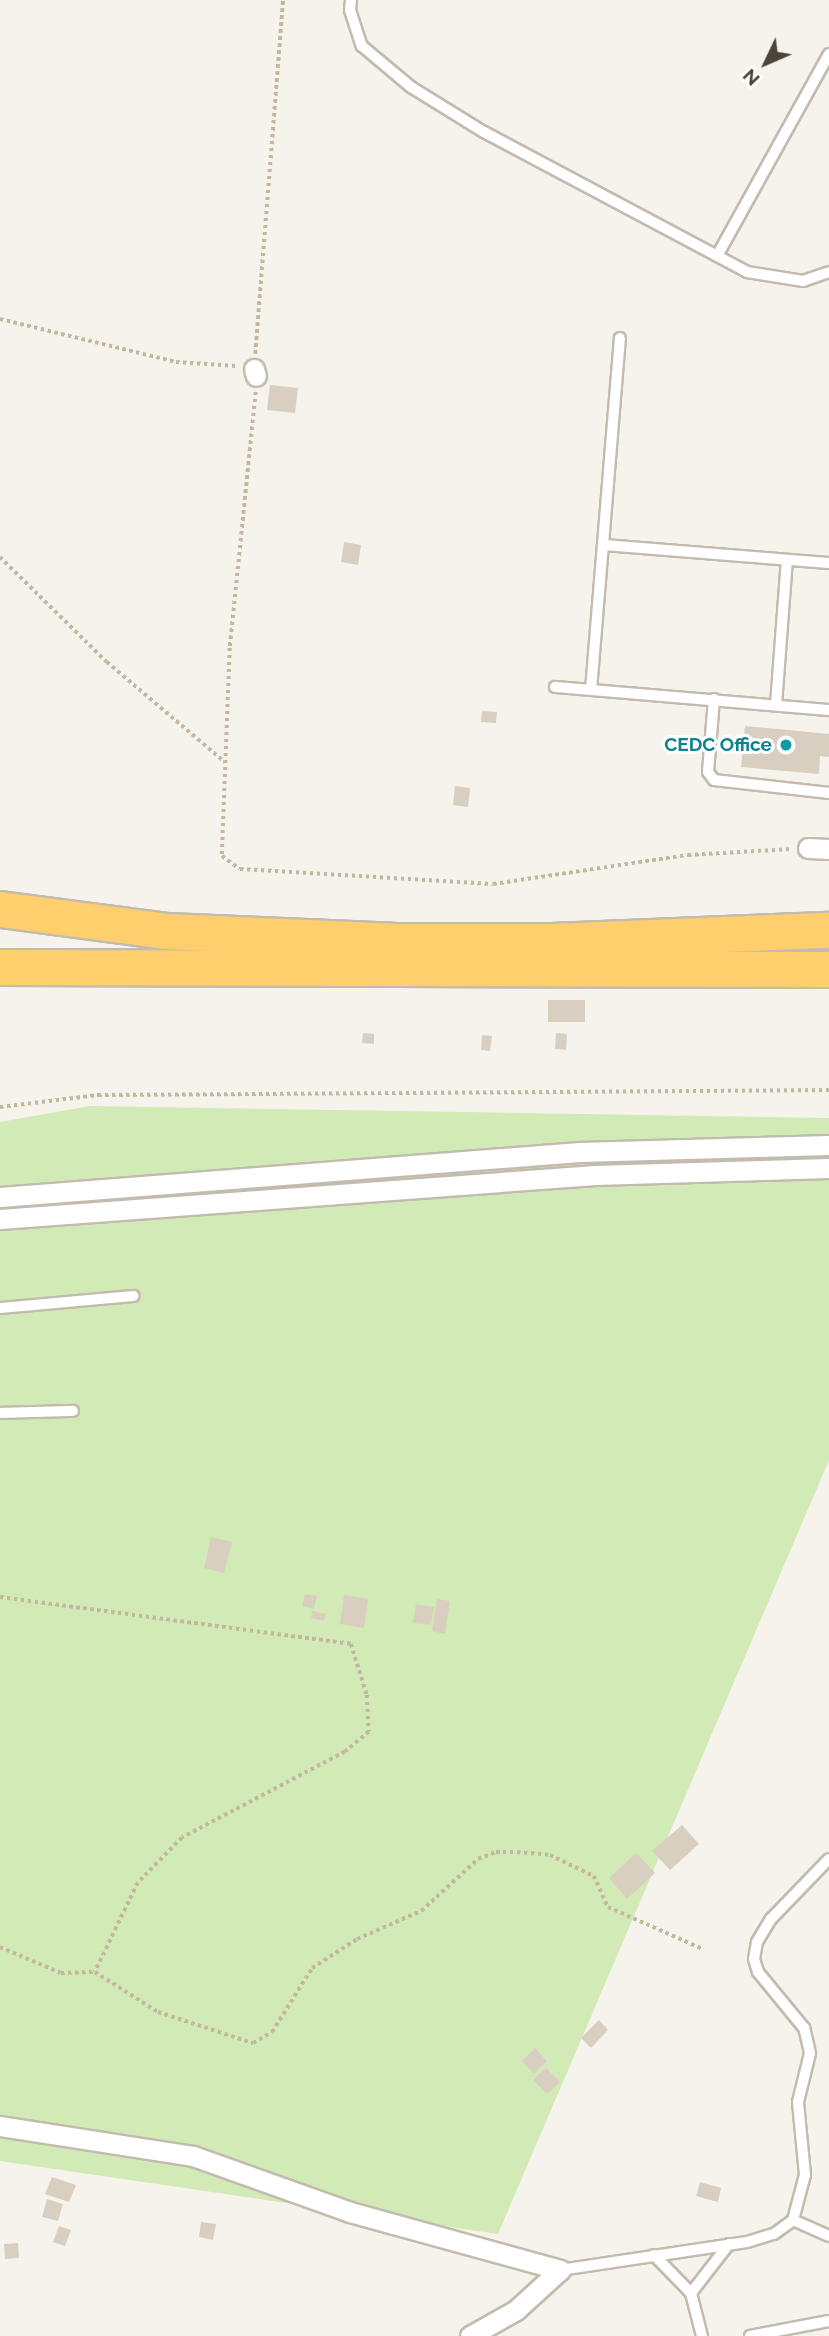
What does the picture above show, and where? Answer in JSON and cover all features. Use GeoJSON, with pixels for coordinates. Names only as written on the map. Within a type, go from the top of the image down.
{"type":"FeatureCollection","features":[{"type":"Feature","properties":{"kind":"highway"},"geometry":{"type":"LineString","coordinates":[[0,909],[167,930],[393,941],[551,942],[829,930]]}},
{"type":"Feature","properties":{"kind":"highway"},"geometry":{"type":"LineString","coordinates":[[0,967],[829,969]]}},
{"type":"Feature","properties":{"kind":"street"},"geometry":{"type":"LineString","coordinates":[[808,848],[829,849]]}},
{"type":"Feature","properties":{"kind":"street"},"geometry":{"type":"LineString","coordinates":[[0,1197],[618,1149],[829,1145]]}},
{"type":"Feature","properties":{"kind":"street"},"geometry":{"type":"LineString","coordinates":[[0,1219],[595,1175],[829,1168]]}},
{"type":"Feature","properties":{"kind":"street"},"geometry":{"type":"LineString","coordinates":[[0,2126],[193,2156],[351,2212],[559,2270]]}},
{"type":"Feature","properties":{"kind":"street"},"geometry":{"type":"LineString","coordinates":[[470,2336],[516,2310],[559,2270]]}},
{"type":"Feature","properties":{"kind":"lane"},"geometry":{"type":"LineString","coordinates":[[352,0],[350,10],[362,46],[395,76],[484,132],[747,272],[779,280],[803,281],[829,272]]}},
{"type":"Feature","properties":{"kind":"lane"},"geometry":{"type":"LineString","coordinates":[[717,256],[829,54]]}},
{"type":"Feature","properties":{"kind":"lane"},"geometry":{"type":"LineString","coordinates":[[591,690],[620,338]]}},
{"type":"Feature","properties":{"kind":"lane"},"geometry":{"type":"LineString","coordinates":[[603,545],[829,563]]}},
{"type":"Feature","properties":{"kind":"lane"},"geometry":{"type":"LineString","coordinates":[[776,705],[788,560]]}},
{"type":"Feature","properties":{"kind":"lane"},"geometry":{"type":"LineString","coordinates":[[555,687],[829,710]]}},
{"type":"Feature","properties":{"kind":"lane"},"geometry":{"type":"LineString","coordinates":[[714,699],[708,772],[714,780],[829,793]]}},
{"type":"Feature","properties":{"kind":"lane"},"geometry":{"type":"LineString","coordinates":[[421,1163],[423,1188]]}},
{"type":"Feature","properties":{"kind":"lane"},"geometry":{"type":"LineString","coordinates":[[0,1308],[133,1296]]}},
{"type":"Feature","properties":{"kind":"lane"},"geometry":{"type":"LineString","coordinates":[[0,1413],[73,1411]]}},
{"type":"Feature","properties":{"kind":"lane"},"geometry":{"type":"LineString","coordinates":[[559,2270],[729,2244],[774,2234],[793,2220],[805,2175],[799,2102],[810,2053],[804,2028],[758,1972],[754,1959],[757,1942],[771,1919],[829,1859]]}},
{"type":"Feature","properties":{"kind":"lane"},"geometry":{"type":"LineString","coordinates":[[793,2220],[829,2236]]}},
{"type":"Feature","properties":{"kind":"lane"},"geometry":{"type":"LineString","coordinates":[[691,2293],[729,2244]]}},
{"type":"Feature","properties":{"kind":"lane"},"geometry":{"type":"LineString","coordinates":[[654,2255],[691,2293],[702,2336]]}},
{"type":"Feature","properties":{"kind":"lane"},"geometry":{"type":"LineString","coordinates":[[750,2336],[829,2321]]}},
{"type":"Feature","properties":{"kind":"path"},"geometry":{"type":"LineString","coordinates":[[282,0],[255,373],[257,422],[238,547],[222,856],[240,869],[493,884],[688,855],[808,848]]}},
{"type":"Feature","properties":{"kind":"path"},"geometry":{"type":"LineString","coordinates":[[0,319],[176,362],[255,373]]}},
{"type":"Feature","properties":{"kind":"path"},"geometry":{"type":"LineString","coordinates":[[0,557],[107,662],[225,762]]}},
{"type":"Feature","properties":{"kind":"path"},"geometry":{"type":"LineString","coordinates":[[0,1107],[98,1095],[829,1090]]}},
{"type":"Feature","properties":{"kind":"path"},"geometry":{"type":"LineString","coordinates":[[0,1597],[351,1644],[366,1695],[369,1732],[345,1752],[182,1838],[138,1883],[95,1972]]}},
{"type":"Feature","properties":{"kind":"path"},"geometry":{"type":"LineString","coordinates":[[0,1947],[61,1973],[95,1972],[158,2012],[253,2043],[272,2032],[312,1968],[357,1939],[421,1911],[478,1859],[496,1852],[550,1855],[594,1877],[608,1907],[703,1949]]}},
{"type":"Feature","properties":{"kind":"green space"},"geometry":{"type":"Polygon","coordinates":[[[90,1106],[829,1118],[829,1460],[498,2234],[0,2161],[0,1122],[90,1106]]]}},
{"type":"Feature","properties":{"kind":"building"},"geometry":{"type":"Polygon","coordinates":[[[270,385],[298,388],[295,413],[267,410],[270,385]]]}},
{"type":"Feature","properties":{"kind":"building"},"geometry":{"type":"Polygon","coordinates":[[[344,542],[361,545],[358,565],[341,562],[344,542]]]}},
{"type":"Feature","properties":{"kind":"building"},"geometry":{"type":"Polygon","coordinates":[[[482,711],[497,712],[496,723],[481,722],[482,711]]]}},
{"type":"Feature","properties":{"kind":"building","name":"CEDC Office"},"geometry":{"type":"Polygon","coordinates":[[[745,726],[829,734],[829,757],[820,756],[819,774],[741,767],[745,726]]]}},
{"type":"Feature","properties":{"kind":"building"},"geometry":{"type":"Polygon","coordinates":[[[455,786],[470,788],[468,807],[453,805],[455,786]]]}},
{"type":"Feature","properties":{"kind":"building"},"geometry":{"type":"Polygon","coordinates":[[[548,1000],[585,1000],[585,1022],[548,1022],[548,1000]]]}},
{"type":"Feature","properties":{"kind":"building"},"geometry":{"type":"Polygon","coordinates":[[[363,1033],[374,1034],[374,1044],[362,1043],[363,1033]]]}},
{"type":"Feature","properties":{"kind":"building"},"geometry":{"type":"Polygon","coordinates":[[[556,1033],[567,1034],[566,1050],[555,1049],[556,1033]]]}},
{"type":"Feature","properties":{"kind":"building"},"geometry":{"type":"Polygon","coordinates":[[[482,1035],[492,1036],[490,1051],[481,1050],[482,1035]]]}},
{"type":"Feature","properties":{"kind":"building"},"geometry":{"type":"Polygon","coordinates":[[[211,1537],[232,1542],[224,1573],[204,1568],[211,1537]]]}},
{"type":"Feature","properties":{"kind":"building"},"geometry":{"type":"Polygon","coordinates":[[[305,1594],[317,1596],[314,1609],[302,1606],[305,1594]]]}},
{"type":"Feature","properties":{"kind":"building"},"geometry":{"type":"Polygon","coordinates":[[[344,1595],[368,1599],[364,1628],[340,1624],[344,1595]]]}},
{"type":"Feature","properties":{"kind":"building"},"geometry":{"type":"Polygon","coordinates":[[[437,1599],[450,1601],[445,1634],[432,1631],[437,1599]]]}},
{"type":"Feature","properties":{"kind":"building"},"geometry":{"type":"Polygon","coordinates":[[[416,1604],[434,1607],[431,1625],[413,1623],[416,1604]]]}},
{"type":"Feature","properties":{"kind":"building"},"geometry":{"type":"Polygon","coordinates":[[[312,1611],[326,1614],[324,1621],[311,1618],[312,1611]]]}},
{"type":"Feature","properties":{"kind":"building"},"geometry":{"type":"Polygon","coordinates":[[[682,1825],[699,1844],[670,1870],[652,1851],[682,1825]]]}},
{"type":"Feature","properties":{"kind":"building"},"geometry":{"type":"Polygon","coordinates":[[[636,1853],[655,1873],[627,1899],[609,1878],[636,1853]]]}},
{"type":"Feature","properties":{"kind":"building"},"geometry":{"type":"Polygon","coordinates":[[[599,2020],[608,2030],[591,2048],[581,2038],[599,2020]]]}},
{"type":"Feature","properties":{"kind":"building"},"geometry":{"type":"Polygon","coordinates":[[[535,2048],[547,2061],[534,2074],[522,2061],[535,2048]]]}},
{"type":"Feature","properties":{"kind":"building"},"geometry":{"type":"Polygon","coordinates":[[[546,2068],[560,2082],[547,2094],[533,2080],[546,2068]]]}},
{"type":"Feature","properties":{"kind":"building"},"geometry":{"type":"Polygon","coordinates":[[[52,2177],[76,2185],[69,2202],[45,2194],[52,2177]]]}},
{"type":"Feature","properties":{"kind":"building"},"geometry":{"type":"Polygon","coordinates":[[[700,2182],[721,2188],[718,2202],[696,2196],[700,2182]]]}},
{"type":"Feature","properties":{"kind":"building"},"geometry":{"type":"Polygon","coordinates":[[[47,2199],[63,2204],[58,2221],[42,2217],[47,2199]]]}},
{"type":"Feature","properties":{"kind":"building"},"geometry":{"type":"Polygon","coordinates":[[[201,2222],[216,2224],[213,2240],[199,2237],[201,2222]]]}},
{"type":"Feature","properties":{"kind":"building"},"geometry":{"type":"Polygon","coordinates":[[[59,2226],[71,2230],[65,2246],[53,2242],[59,2226]]]}},
{"type":"Feature","properties":{"kind":"building"},"geometry":{"type":"Polygon","coordinates":[[[18,2243],[19,2258],[5,2259],[4,2244],[18,2243]]]}},
{"type":"Feature","properties":{"kind":"place","name":"CEDC Office"},"geometry":{"type":"Point","coordinates":[786,745]}}]}
